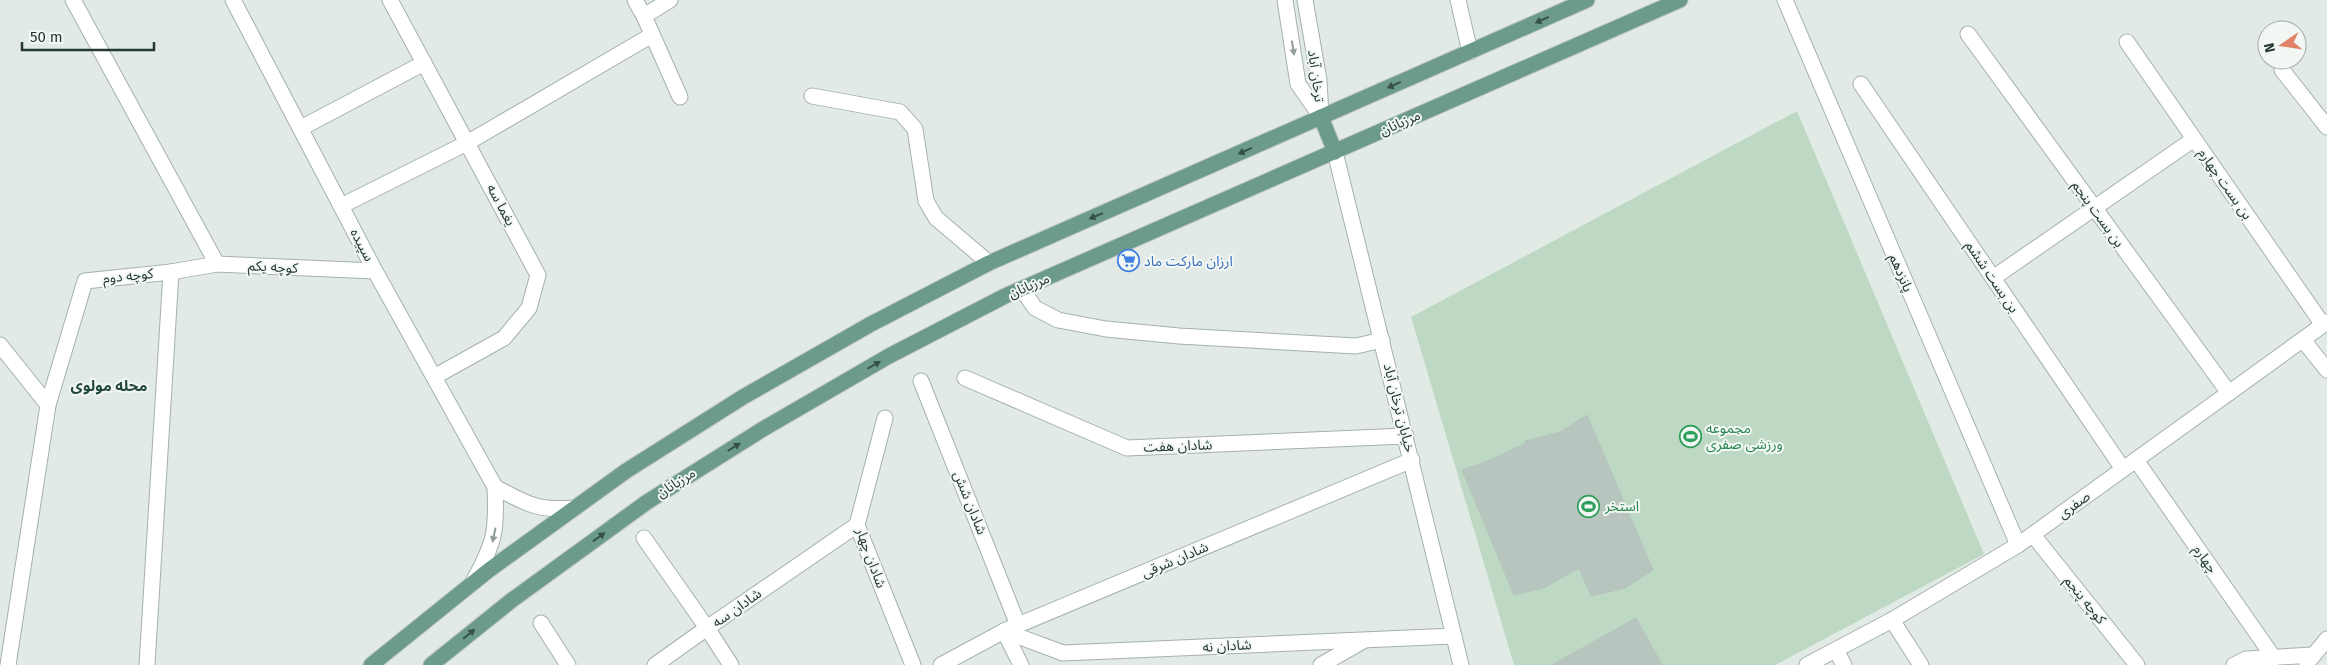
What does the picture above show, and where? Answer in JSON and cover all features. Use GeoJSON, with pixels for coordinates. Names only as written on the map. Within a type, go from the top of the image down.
{"type":"FeatureCollection","features":[{"type":"Feature","properties":{"kind":"main road"},"geometry":{"type":"LineString","coordinates":[[372,665],[473,584],[626,471],[744,397],[871,324],[989,262],[1587,0]]}},
{"type":"Feature","properties":{"kind":"main road","name":"مرزبانان"},"geometry":{"type":"LineString","coordinates":[[431,665],[512,600],[647,502],[763,429],[889,356],[1022,289],[1680,0]]}},
{"type":"Feature","properties":{"kind":"main road"},"geometry":{"type":"LineString","coordinates":[[1321,117],[1335,152]]}},
{"type":"Feature","properties":{"kind":"street"},"geometry":{"type":"LineString","coordinates":[[73,0],[217,264]]}},
{"type":"Feature","properties":{"kind":"street","name":"سپیده"},"geometry":{"type":"LineString","coordinates":[[233,0],[341,206],[495,487],[497,522],[491,549],[473,584]]}},
{"type":"Feature","properties":{"kind":"street","name":"یغما سه"},"geometry":{"type":"LineString","coordinates":[[390,0],[538,275],[529,308],[504,338],[434,377]]}},
{"type":"Feature","properties":{"kind":"street"},"geometry":{"type":"LineString","coordinates":[[635,0],[680,97]]}},
{"type":"Feature","properties":{"kind":"street"},"geometry":{"type":"LineString","coordinates":[[644,16],[670,0]]}},
{"type":"Feature","properties":{"kind":"street","name":"ترخان آباد"},"geometry":{"type":"LineString","coordinates":[[1285,0],[1298,84],[1321,117]]}},
{"type":"Feature","properties":{"kind":"street","name":"ترخان آباد"},"geometry":{"type":"LineString","coordinates":[[1305,0],[1319,80],[1321,117]]}},
{"type":"Feature","properties":{"kind":"street"},"geometry":{"type":"LineString","coordinates":[[1458,0],[1470,52]]}},
{"type":"Feature","properties":{"kind":"street","name":"پانزدهم"},"geometry":{"type":"LineString","coordinates":[[1785,0],[2018,545]]}},
{"type":"Feature","properties":{"kind":"street","name":"بن بست پنجم"},"geometry":{"type":"LineString","coordinates":[[1968,34],[2229,393]]}},
{"type":"Feature","properties":{"kind":"street"},"geometry":{"type":"LineString","coordinates":[[341,206],[467,143],[652,35]]}},
{"type":"Feature","properties":{"kind":"street","name":"بن بست چهارم"},"geometry":{"type":"LineString","coordinates":[[2127,42],[2325,324]]}},
{"type":"Feature","properties":{"kind":"street"},"geometry":{"type":"LineString","coordinates":[[300,128],[424,62]]}},
{"type":"Feature","properties":{"kind":"street"},"geometry":{"type":"LineString","coordinates":[[2282,70],[2327,127]]}},
{"type":"Feature","properties":{"kind":"street","name":"بن بست ششم"},"geometry":{"type":"LineString","coordinates":[[1862,84],[2123,469]]}},
{"type":"Feature","properties":{"kind":"street"},"geometry":{"type":"LineString","coordinates":[[812,96],[900,112],[915,129],[926,201],[936,218],[989,262]]}},
{"type":"Feature","properties":{"kind":"street"},"geometry":{"type":"LineString","coordinates":[[1993,278],[2194,139]]}},
{"type":"Feature","properties":{"kind":"street","name":"خیابان ترخان آباد"},"geometry":{"type":"LineString","coordinates":[[1335,152],[1461,665]]}},
{"type":"Feature","properties":{"kind":"street","name":"کوچه یکم"},"geometry":{"type":"LineString","coordinates":[[170,272],[217,264],[376,271]]}},
{"type":"Feature","properties":{"kind":"street","name":"کوچه دوم"},"geometry":{"type":"LineString","coordinates":[[8,665],[48,405],[85,281],[170,272],[147,665]]}},
{"type":"Feature","properties":{"kind":"street"},"geometry":{"type":"LineString","coordinates":[[1022,289],[1035,308],[1058,320],[1106,329],[1179,336],[1356,346],[1382,340]]}},
{"type":"Feature","properties":{"kind":"street","name":"صفری"},"geometry":{"type":"LineString","coordinates":[[1807,665],[1892,620],[2018,545],[2325,324]]}},
{"type":"Feature","properties":{"kind":"street"},"geometry":{"type":"LineString","coordinates":[[2303,340],[2327,370]]}},
{"type":"Feature","properties":{"kind":"street"},"geometry":{"type":"LineString","coordinates":[[0,345],[48,405]]}},
{"type":"Feature","properties":{"kind":"street","name":"شادان هفت"},"geometry":{"type":"LineString","coordinates":[[964,378],[1127,448],[1406,436]]}},
{"type":"Feature","properties":{"kind":"street","name":"شادان شش"},"geometry":{"type":"LineString","coordinates":[[921,381],[1018,625]]}},
{"type":"Feature","properties":{"kind":"street","name":"شادان چهار"},"geometry":{"type":"LineString","coordinates":[[885,418],[857,525],[913,665]]}},
{"type":"Feature","properties":{"kind":"street","name":"شادان شرقی"},"geometry":{"type":"LineString","coordinates":[[941,665],[1018,625],[1412,460]]}},
{"type":"Feature","properties":{"kind":"street","name":"چهارم"},"geometry":{"type":"LineString","coordinates":[[2136,460],[2274,658]]}},
{"type":"Feature","properties":{"kind":"street"},"geometry":{"type":"LineString","coordinates":[[495,487],[532,507],[554,510],[574,508]]}},
{"type":"Feature","properties":{"kind":"street","name":"شادان سه"},"geometry":{"type":"LineString","coordinates":[[644,538],[707,628],[857,525]]}},
{"type":"Feature","properties":{"kind":"street","name":"کوچه پنجم"},"geometry":{"type":"LineString","coordinates":[[2033,534],[2137,665]]}},
{"type":"Feature","properties":{"kind":"street"},"geometry":{"type":"LineString","coordinates":[[1892,620],[1921,665]]}},
{"type":"Feature","properties":{"kind":"street"},"geometry":{"type":"LineString","coordinates":[[541,624],[568,665]]}},
{"type":"Feature","properties":{"kind":"street"},"geometry":{"type":"LineString","coordinates":[[655,665],[707,628],[731,665]]}},
{"type":"Feature","properties":{"kind":"street"},"geometry":{"type":"LineString","coordinates":[[1004,632],[1021,665]]}},
{"type":"Feature","properties":{"kind":"street","name":"شادان نه"},"geometry":{"type":"LineString","coordinates":[[1004,632],[1063,653],[1454,636]]}},
{"type":"Feature","properties":{"kind":"street"},"geometry":{"type":"LineString","coordinates":[[2234,665],[2246,659],[2309,660],[2327,639]]}},
{"type":"Feature","properties":{"kind":"street"},"geometry":{"type":"LineString","coordinates":[[1321,665],[1365,640]]}},
{"type":"Feature","properties":{"kind":"street"},"geometry":{"type":"LineString","coordinates":[[1836,650],[1844,665]]}},
{"type":"Feature","properties":{"kind":"green space","name":"مجموعه ورزشی صفری"},"geometry":{"type":"Polygon","coordinates":[[[1797,111],[1984,554],[1775,665],[1514,665],[1411,317],[1797,111]]]}},
{"type":"Feature","properties":{"kind":"building"},"geometry":{"type":"Polygon","coordinates":[[[1587,415],[1653,570],[1625,588],[1591,596],[1579,568],[1544,588],[1514,595],[1462,470],[1488,461],[1526,443],[1525,441],[1560,432],[1587,415]]]}},
{"type":"Feature","properties":{"kind":"building"},"geometry":{"type":"Polygon","coordinates":[[[1636,618],[1662,665],[1552,665],[1636,618]]]}},
{"type":"Feature","properties":{"kind":"place","name":"ارزان مارکت ماد"},"geometry":{"type":"Point","coordinates":[1128,261]}},
{"type":"Feature","properties":{"kind":"place","name":"مجموعه ورزشی صفری"},"geometry":{"type":"Point","coordinates":[1690,436]}},
{"type":"Feature","properties":{"kind":"place","name":"استخر"},"geometry":{"type":"Point","coordinates":[1589,506]}},
{"type":"Feature","properties":{"kind":"district","name":"محله مولوی"},"geometry":{"type":"Point","coordinates":[109,386]}}]}
